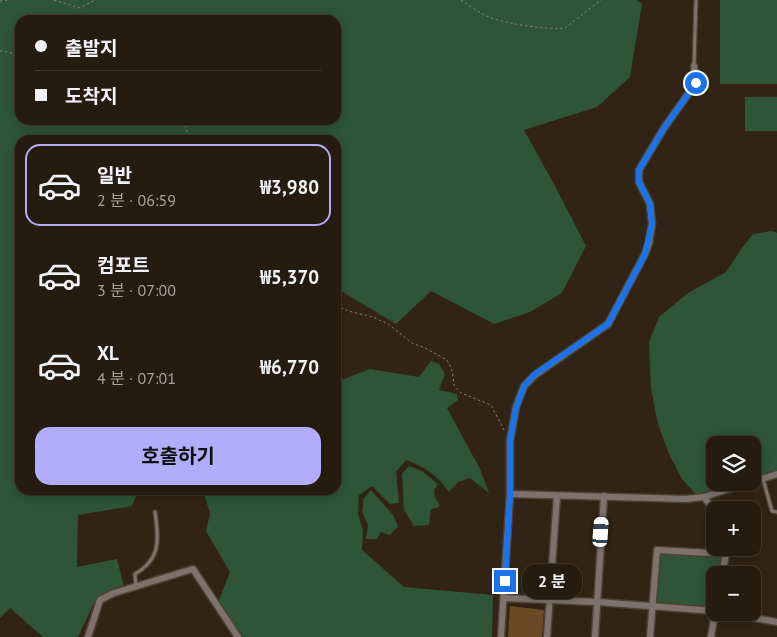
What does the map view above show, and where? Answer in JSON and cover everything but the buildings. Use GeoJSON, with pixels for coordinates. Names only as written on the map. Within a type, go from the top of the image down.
{"type":"FeatureCollection","features":[{"type":"Feature","properties":{"kind":"street"},"geometry":{"type":"LineString","coordinates":[[501,637],[510,494],[510,441],[516,408],[524,386],[534,375],[608,324],[645,254],[652,224],[650,204],[639,182],[639,170],[664,128],[696,83],[694,66]]}},
{"type":"Feature","properties":{"kind":"street"},"geometry":{"type":"LineString","coordinates":[[763,479],[777,474]]}},
{"type":"Feature","properties":{"kind":"street"},"geometry":{"type":"LineString","coordinates":[[510,494],[686,499],[704,497],[723,491]]}},
{"type":"Feature","properties":{"kind":"street"},"geometry":{"type":"LineString","coordinates":[[547,637],[557,496]]}},
{"type":"Feature","properties":{"kind":"street"},"geometry":{"type":"LineString","coordinates":[[594,637],[604,496]]}},
{"type":"Feature","properties":{"kind":"street"},"geometry":{"type":"LineString","coordinates":[[704,497],[707,501]]}},
{"type":"Feature","properties":{"kind":"street"},"geometry":{"type":"LineString","coordinates":[[650,637],[657,550],[706,551]]}},
{"type":"Feature","properties":{"kind":"street"},"geometry":{"type":"LineString","coordinates":[[88,637],[100,600],[114,593],[193,569],[238,637]]}},
{"type":"Feature","properties":{"kind":"street"},"geometry":{"type":"LineString","coordinates":[[504,598],[597,602],[706,611]]}},
{"type":"Feature","properties":{"kind":"street"},"geometry":{"type":"LineString","coordinates":[[761,619],[777,622]]}},
{"type":"Feature","properties":{"kind":"street"},"geometry":{"type":"LineString","coordinates":[[711,637],[714,621]]}},
{"type":"Feature","properties":{"kind":"lane"},"geometry":{"type":"LineString","coordinates":[[694,66],[696,0]]}},
{"type":"Feature","properties":{"kind":"lane"},"geometry":{"type":"LineString","coordinates":[[763,479],[772,511],[777,512]]}},
{"type":"Feature","properties":{"kind":"lane"},"geometry":{"type":"LineString","coordinates":[[136,587],[135,574],[151,562],[155,552],[158,534],[155,512]]}},
{"type":"Feature","properties":{"kind":"path"},"geometry":{"type":"LineString","coordinates":[[0,1],[10,0]]}},
{"type":"Feature","properties":{"kind":"path"},"geometry":{"type":"LineString","coordinates":[[54,0],[80,8],[95,0]]}},
{"type":"Feature","properties":{"kind":"path"},"geometry":{"type":"LineString","coordinates":[[461,0],[490,18],[558,29],[565,28],[601,0]]}},
{"type":"Feature","properties":{"kind":"path"},"geometry":{"type":"LineString","coordinates":[[0,52],[5,51],[15,54]]}},
{"type":"Feature","properties":{"kind":"path"},"geometry":{"type":"LineString","coordinates":[[341,308],[373,317],[388,324],[412,343],[447,360],[452,370],[454,385],[461,392],[491,405],[510,441]]}},
{"type":"Feature","properties":{"kind":"green space"},"geometry":{"type":"Polygon","coordinates":[[[0,0],[637,0],[642,4],[630,77],[597,107],[524,130],[586,246],[562,293],[530,312],[494,324],[431,291],[396,324],[341,291],[341,135],[15,135],[15,495],[137,495],[132,506],[78,515],[77,567],[117,559],[124,587],[93,605],[78,637],[43,637],[10,608],[0,618],[0,0]]]}},
{"type":"Feature","properties":{"kind":"green space"},"geometry":{"type":"Polygon","coordinates":[[[720,0],[777,0],[777,84],[720,84],[720,0]]]}},
{"type":"Feature","properties":{"kind":"green space"},"geometry":{"type":"Polygon","coordinates":[[[745,97],[777,97],[777,131],[745,131],[745,97]]]}},
{"type":"Feature","properties":{"kind":"green space"},"geometry":{"type":"Polygon","coordinates":[[[771,231],[777,233],[777,475],[761,480],[761,436],[706,436],[706,491],[726,491],[700,499],[682,479],[669,454],[658,424],[651,389],[649,342],[659,317],[688,293],[726,272],[753,234],[771,231]]]}},
{"type":"Feature","properties":{"kind":"green space"},"geometry":{"type":"Polygon","coordinates":[[[431,361],[439,364],[445,374],[439,390],[457,394],[458,400],[447,408],[480,469],[489,493],[470,478],[458,482],[449,492],[430,472],[406,460],[396,472],[399,503],[390,504],[372,486],[359,495],[358,514],[363,530],[362,550],[404,587],[493,595],[492,637],[243,637],[218,603],[230,572],[206,531],[210,514],[204,495],[341,495],[341,380],[370,369],[419,377],[431,361]]]}},
{"type":"Feature","properties":{"kind":"green space"},"geometry":{"type":"Polygon","coordinates":[[[409,466],[422,471],[438,484],[434,490],[435,498],[440,505],[437,508],[431,509],[429,525],[414,526],[404,510],[402,474],[409,466]]]}},
{"type":"Feature","properties":{"kind":"green space"},"geometry":{"type":"Polygon","coordinates":[[[371,490],[393,515],[398,526],[390,535],[381,532],[377,539],[366,539],[368,525],[362,512],[364,498],[371,490]]]}},
{"type":"Feature","properties":{"kind":"green space"},"geometry":{"type":"Polygon","coordinates":[[[658,552],[723,556],[721,566],[706,566],[706,608],[653,604],[658,552]]]}},
{"type":"Feature","properties":{"kind":"route"},"geometry":{"type":"LineString","coordinates":[[505,581],[510,494],[510,441],[516,408],[524,386],[534,375],[608,324],[649,243],[652,224],[650,204],[639,182],[639,170],[664,128],[683,104],[696,83]]}}]}
